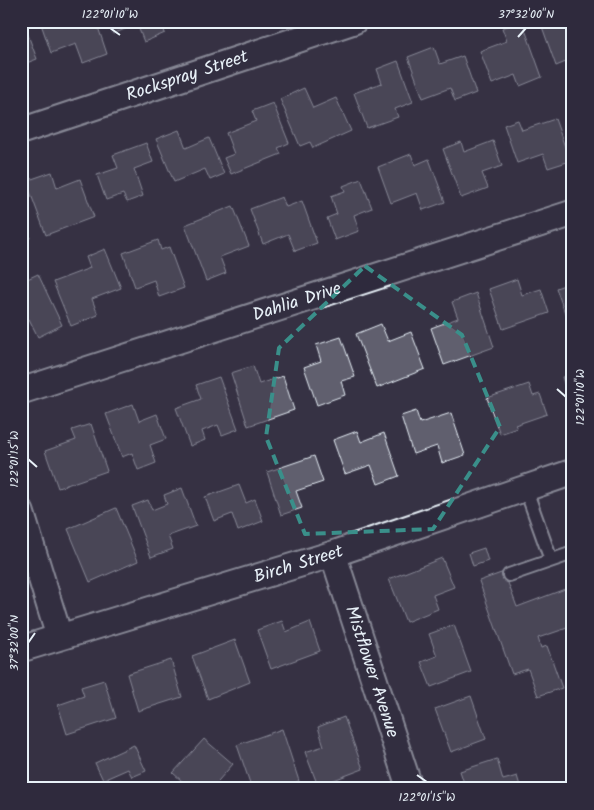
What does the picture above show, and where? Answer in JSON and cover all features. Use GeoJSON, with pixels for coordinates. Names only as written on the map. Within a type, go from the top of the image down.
{"type":"FeatureCollection","features":[{"type":"Feature","properties":{"kind":"street","name":"Rockspray Street"},"geometry":{"type":"LineString","coordinates":[[21,131],[354,21]]}},
{"type":"Feature","properties":{"kind":"street","name":"Dahlia Drive"},"geometry":{"type":"LineString","coordinates":[[21,391],[573,213]]}},
{"type":"Feature","properties":{"kind":"street","name":"Birch Street"},"geometry":{"type":"LineString","coordinates":[[21,649],[332,554],[573,472]]}},
{"type":"Feature","properties":{"kind":"street"},"geometry":{"type":"LineString","coordinates":[[21,512],[60,636]]}},
{"type":"Feature","properties":{"kind":"street","name":"Mistflower Avenue"},"geometry":{"type":"LineString","coordinates":[[332,554],[410,789]]}},
{"type":"Feature","properties":{"kind":"lane"},"geometry":{"type":"LineString","coordinates":[[526,487],[551,560]]}},
{"type":"Feature","properties":{"kind":"lane"},"geometry":{"type":"LineString","coordinates":[[509,575],[573,553]]}},
{"type":"Feature","properties":{"kind":"highlighted area"},"geometry":{"type":"Polygon","coordinates":[[[365,266],[462,335],[500,427],[433,529],[305,534],[266,437],[279,348],[365,266]]]}},
{"type":"Feature","properties":{"kind":"building"},"geometry":{"type":"Polygon","coordinates":[[[40,21],[96,21],[107,54],[83,63],[76,44],[51,53],[40,21]]]}},
{"type":"Feature","properties":{"kind":"building"},"geometry":{"type":"Polygon","coordinates":[[[107,21],[161,21],[165,33],[144,42],[137,24],[113,34],[107,21]]]}},
{"type":"Feature","properties":{"kind":"building"},"geometry":{"type":"Polygon","coordinates":[[[184,21],[201,21],[186,27],[184,21]]]}},
{"type":"Feature","properties":{"kind":"building"},"geometry":{"type":"Polygon","coordinates":[[[522,21],[542,77],[520,86],[516,75],[492,84],[480,51],[507,41],[502,28],[522,21]]]}},
{"type":"Feature","properties":{"kind":"building"},"geometry":{"type":"Polygon","coordinates":[[[540,21],[573,21],[573,59],[556,66],[540,21]]]}},
{"type":"Feature","properties":{"kind":"building"},"geometry":{"type":"Polygon","coordinates":[[[25,27],[37,59],[21,65],[21,29],[25,27]]]}},
{"type":"Feature","properties":{"kind":"building"},"geometry":{"type":"Polygon","coordinates":[[[434,47],[440,64],[463,56],[476,93],[455,101],[450,88],[423,98],[408,57],[434,47]]]}},
{"type":"Feature","properties":{"kind":"building"},"geometry":{"type":"Polygon","coordinates":[[[398,61],[413,102],[395,109],[398,117],[367,128],[354,93],[382,83],[377,69],[398,61]]]}},
{"type":"Feature","properties":{"kind":"building"},"geometry":{"type":"Polygon","coordinates":[[[304,88],[313,108],[336,98],[351,131],[313,148],[310,142],[300,146],[280,99],[304,88]]]}},
{"type":"Feature","properties":{"kind":"building"},"geometry":{"type":"Polygon","coordinates":[[[273,103],[289,143],[278,148],[281,154],[231,174],[224,158],[234,154],[226,133],[256,121],[252,111],[273,103]]]}},
{"type":"Feature","properties":{"kind":"building"},"geometry":{"type":"Polygon","coordinates":[[[555,119],[570,161],[548,168],[543,154],[517,163],[504,125],[518,120],[522,130],[555,119]]]}},
{"type":"Feature","properties":{"kind":"building"},"geometry":{"type":"Polygon","coordinates":[[[179,130],[186,148],[209,138],[224,174],[210,180],[205,169],[174,182],[156,139],[179,130]]]}},
{"type":"Feature","properties":{"kind":"building"},"geometry":{"type":"Polygon","coordinates":[[[493,141],[502,166],[482,173],[488,188],[461,198],[443,149],[461,142],[464,152],[493,141]]]}},
{"type":"Feature","properties":{"kind":"building"},"geometry":{"type":"Polygon","coordinates":[[[146,143],[153,162],[134,169],[143,196],[127,202],[123,194],[106,200],[97,175],[118,168],[113,155],[146,143]]]}},
{"type":"Feature","properties":{"kind":"building"},"geometry":{"type":"Polygon","coordinates":[[[411,154],[415,165],[429,159],[445,202],[423,210],[417,193],[391,203],[378,167],[411,154]]]}},
{"type":"Feature","properties":{"kind":"building"},"geometry":{"type":"Polygon","coordinates":[[[52,172],[57,188],[80,179],[94,217],[46,235],[26,181],[52,172]]]}},
{"type":"Feature","properties":{"kind":"building"},"geometry":{"type":"Polygon","coordinates":[[[361,179],[372,208],[354,215],[359,231],[335,240],[327,218],[337,214],[331,196],[345,191],[343,186],[361,179]]]}},
{"type":"Feature","properties":{"kind":"building"},"geometry":{"type":"Polygon","coordinates":[[[21,187],[28,205],[21,207],[21,187]]]}},
{"type":"Feature","properties":{"kind":"building"},"geometry":{"type":"Polygon","coordinates":[[[282,197],[286,207],[302,201],[317,243],[295,251],[288,234],[263,244],[250,209],[282,197]]]}},
{"type":"Feature","properties":{"kind":"building"},"geometry":{"type":"Polygon","coordinates":[[[233,206],[249,246],[220,257],[226,273],[206,281],[185,225],[233,206]]]}},
{"type":"Feature","properties":{"kind":"building"},"geometry":{"type":"Polygon","coordinates":[[[21,213],[30,238],[21,241],[21,213]]]}},
{"type":"Feature","properties":{"kind":"building"},"geometry":{"type":"Polygon","coordinates":[[[158,240],[161,250],[169,247],[184,288],[159,297],[154,280],[135,287],[123,253],[158,240]]]}},
{"type":"Feature","properties":{"kind":"building"},"geometry":{"type":"Polygon","coordinates":[[[105,249],[121,288],[92,299],[98,315],[71,326],[53,282],[90,268],[86,257],[105,249]]]}},
{"type":"Feature","properties":{"kind":"building"},"geometry":{"type":"Polygon","coordinates":[[[38,274],[62,325],[38,337],[29,319],[21,323],[21,282],[38,274]]]}},
{"type":"Feature","properties":{"kind":"building"},"geometry":{"type":"Polygon","coordinates":[[[517,279],[522,295],[541,289],[549,313],[503,329],[489,289],[517,279]]]}},
{"type":"Feature","properties":{"kind":"building"},"geometry":{"type":"Polygon","coordinates":[[[573,282],[573,310],[565,313],[556,288],[573,282]]]}},
{"type":"Feature","properties":{"kind":"building"},"geometry":{"type":"Polygon","coordinates":[[[476,293],[494,347],[444,365],[431,328],[458,318],[452,302],[476,293]]]}},
{"type":"Feature","properties":{"kind":"building"},"geometry":{"type":"Polygon","coordinates":[[[381,324],[388,341],[411,332],[425,369],[377,388],[356,334],[381,324]]]}},
{"type":"Feature","properties":{"kind":"building"},"geometry":{"type":"Polygon","coordinates":[[[341,337],[355,377],[341,381],[345,395],[317,405],[304,367],[321,361],[316,345],[341,337]]]}},
{"type":"Feature","properties":{"kind":"building"},"geometry":{"type":"Polygon","coordinates":[[[253,366],[259,384],[283,376],[294,410],[248,426],[231,373],[253,366]]]}},
{"type":"Feature","properties":{"kind":"building"},"geometry":{"type":"Polygon","coordinates":[[[573,374],[573,397],[569,399],[562,377],[573,374]]]}},
{"type":"Feature","properties":{"kind":"building"},"geometry":{"type":"Polygon","coordinates":[[[219,377],[238,429],[222,435],[218,425],[202,431],[205,440],[190,446],[176,408],[201,399],[196,385],[219,377]]]}},
{"type":"Feature","properties":{"kind":"building"},"geometry":{"type":"Polygon","coordinates":[[[529,384],[533,396],[540,394],[547,414],[515,425],[517,428],[500,434],[487,398],[529,384]]]}},
{"type":"Feature","properties":{"kind":"building"},"geometry":{"type":"Polygon","coordinates":[[[133,404],[139,421],[157,414],[166,439],[150,445],[156,463],[138,470],[132,453],[122,457],[106,414],[133,404]]]}},
{"type":"Feature","properties":{"kind":"building"},"geometry":{"type":"Polygon","coordinates":[[[416,411],[420,423],[451,413],[465,455],[442,463],[437,446],[413,454],[401,416],[416,411]]]}},
{"type":"Feature","properties":{"kind":"building"},"geometry":{"type":"Polygon","coordinates":[[[91,424],[107,471],[58,488],[45,451],[76,440],[72,430],[91,424]]]}},
{"type":"Feature","properties":{"kind":"building"},"geometry":{"type":"Polygon","coordinates":[[[357,431],[361,442],[384,433],[399,476],[378,484],[371,465],[345,474],[333,440],[357,431]]]}},
{"type":"Feature","properties":{"kind":"building"},"geometry":{"type":"Polygon","coordinates":[[[314,456],[323,482],[296,491],[302,508],[281,515],[267,472],[314,456]]]}},
{"type":"Feature","properties":{"kind":"building"},"geometry":{"type":"Polygon","coordinates":[[[239,485],[246,503],[255,499],[263,521],[238,531],[232,514],[214,521],[205,497],[239,485]]]}},
{"type":"Feature","properties":{"kind":"building"},"geometry":{"type":"Polygon","coordinates":[[[182,488],[196,526],[168,536],[173,549],[151,557],[132,506],[148,500],[152,510],[167,504],[164,495],[182,488]]]}},
{"type":"Feature","properties":{"kind":"building"},"geometry":{"type":"Polygon","coordinates":[[[116,508],[138,561],[90,582],[68,529],[116,508]]]}},
{"type":"Feature","properties":{"kind":"building"},"geometry":{"type":"Polygon","coordinates":[[[484,548],[488,561],[473,566],[469,553],[484,548]]]}},
{"type":"Feature","properties":{"kind":"building"},"geometry":{"type":"Polygon","coordinates":[[[442,558],[454,587],[433,595],[438,609],[406,622],[389,579],[442,558]]]}},
{"type":"Feature","properties":{"kind":"building"},"geometry":{"type":"Polygon","coordinates":[[[504,572],[517,607],[573,586],[573,626],[538,638],[541,648],[547,646],[562,688],[538,696],[528,669],[512,674],[479,581],[504,572]]]}},
{"type":"Feature","properties":{"kind":"building"},"geometry":{"type":"Polygon","coordinates":[[[282,621],[286,632],[310,622],[320,651],[271,669],[257,630],[282,621]]]}},
{"type":"Feature","properties":{"kind":"building"},"geometry":{"type":"Polygon","coordinates":[[[454,625],[471,672],[431,687],[421,662],[437,656],[429,634],[454,625]]]}},
{"type":"Feature","properties":{"kind":"building"},"geometry":{"type":"Polygon","coordinates":[[[235,640],[250,682],[208,699],[192,656],[235,640]]]}},
{"type":"Feature","properties":{"kind":"building"},"geometry":{"type":"Polygon","coordinates":[[[171,660],[182,697],[138,711],[127,674],[171,660]]]}},
{"type":"Feature","properties":{"kind":"building"},"geometry":{"type":"Polygon","coordinates":[[[104,680],[116,718],[67,734],[58,705],[84,696],[81,687],[104,680]]]}},
{"type":"Feature","properties":{"kind":"building"},"geometry":{"type":"Polygon","coordinates":[[[471,696],[486,739],[451,752],[435,709],[471,696]]]}},
{"type":"Feature","properties":{"kind":"building"},"geometry":{"type":"Polygon","coordinates":[[[344,717],[363,769],[318,786],[305,752],[324,746],[318,727],[344,717]]]}},
{"type":"Feature","properties":{"kind":"building"},"geometry":{"type":"Polygon","coordinates":[[[282,729],[299,781],[278,789],[252,789],[237,745],[282,729]]]}},
{"type":"Feature","properties":{"kind":"building"},"geometry":{"type":"Polygon","coordinates":[[[204,739],[233,764],[211,789],[191,789],[173,773],[204,739]]]}},
{"type":"Feature","properties":{"kind":"building"},"geometry":{"type":"Polygon","coordinates":[[[134,745],[146,771],[132,777],[128,769],[103,780],[95,763],[134,745]]]}},
{"type":"Feature","properties":{"kind":"building"},"geometry":{"type":"Polygon","coordinates":[[[497,759],[503,780],[517,776],[521,789],[466,789],[460,771],[497,759]]]}},
{"type":"Feature","properties":{"kind":"building"},"geometry":{"type":"Polygon","coordinates":[[[21,772],[27,789],[21,789],[21,772]]]}}]}
